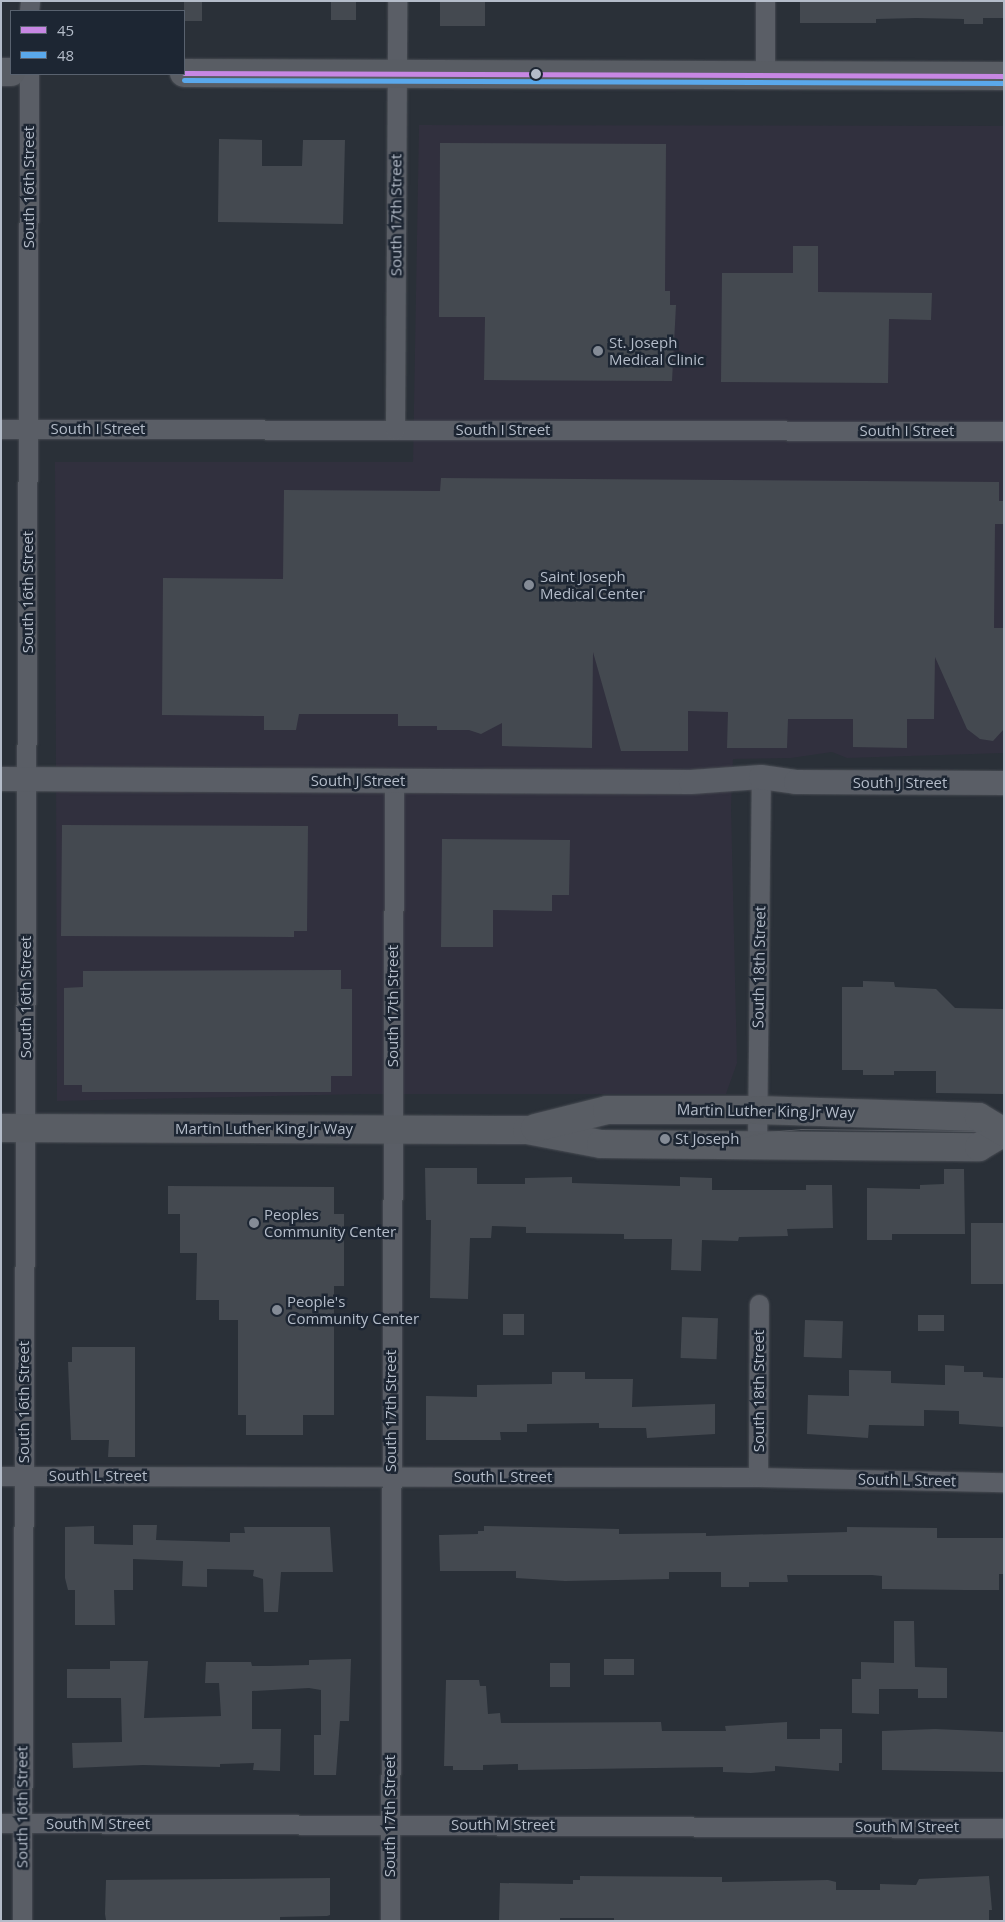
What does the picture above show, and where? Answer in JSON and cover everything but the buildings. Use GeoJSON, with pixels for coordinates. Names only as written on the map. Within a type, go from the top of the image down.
{"type":"FeatureCollection","features":[{"type":"Feature","properties":{"kind":"main road"},"geometry":{"type":"LineString","coordinates":[[185,73],[1004,76]]}},
{"type":"Feature","properties":{"kind":"main road","name":"Martin Luther King Jr Way"},"geometry":{"type":"LineString","coordinates":[[13,1128],[527,1130],[601,1144],[979,1147],[1004,1132],[980,1116],[757,1110],[607,1110],[527,1130]]}},
{"type":"Feature","properties":{"kind":"street","name":"South 17th Street"},"geometry":{"type":"LineString","coordinates":[[395,430],[397,1]]}},
{"type":"Feature","properties":{"kind":"street"},"geometry":{"type":"LineString","coordinates":[[764,75],[765,1]]}},
{"type":"Feature","properties":{"kind":"street","name":"South 16th Street"},"geometry":{"type":"LineString","coordinates":[[22,1921],[24,1476],[13,1128],[27,779],[29,75]]}},
{"type":"Feature","properties":{"kind":"street","name":"South I Street"},"geometry":{"type":"LineString","coordinates":[[1,428],[1004,431]]}},
{"type":"Feature","properties":{"kind":"street"},"geometry":{"type":"LineString","coordinates":[[715,782],[761,777],[796,782]]}},
{"type":"Feature","properties":{"kind":"street","name":"South J Street"},"geometry":{"type":"LineString","coordinates":[[1,779],[715,782]]}},
{"type":"Feature","properties":{"kind":"street","name":"South 17th Street"},"geometry":{"type":"LineString","coordinates":[[390,1921],[394,781]]}},
{"type":"Feature","properties":{"kind":"street"},"geometry":{"type":"LineString","coordinates":[[715,782],[761,788],[796,782]]}},
{"type":"Feature","properties":{"kind":"street","name":"South J Street"},"geometry":{"type":"LineString","coordinates":[[796,782],[1004,783]]}},
{"type":"Feature","properties":{"kind":"street","name":"South 18th Street"},"geometry":{"type":"LineString","coordinates":[[757,1145],[761,788]]}},
{"type":"Feature","properties":{"kind":"street","name":"South 18th Street"},"geometry":{"type":"LineString","coordinates":[[758,1477],[759,1304]]}},
{"type":"Feature","properties":{"kind":"street","name":"South L Street"},"geometry":{"type":"LineString","coordinates":[[1,1476],[758,1477],[1004,1482]]}},
{"type":"Feature","properties":{"kind":"street","name":"South M Street"},"geometry":{"type":"LineString","coordinates":[[1,1824],[1004,1828]]}},
{"type":"Feature","properties":{"kind":"shaded area","name":"Saint Joseph Medical Center"},"geometry":{"type":"Polygon","coordinates":[[[419,125],[1004,126],[1004,753],[847,758],[832,752],[791,758],[733,759],[731,807],[737,1063],[726,1094],[362,1094],[57,1101],[55,462],[413,462],[419,125]]]}},
{"type":"Feature","properties":{"kind":"tram line"},"geometry":{"type":"LineString","coordinates":[[665,1119],[778,1120],[806,1125]]}},
{"type":"Feature","properties":{"kind":"tram line"},"geometry":{"type":"LineString","coordinates":[[665,1139],[736,1139],[767,1132],[800,1129],[985,1131]]}},
{"type":"Feature","properties":{"kind":"transit line","name":"45"},"geometry":{"type":"LineString","coordinates":[[185,73],[1004,76]]}},
{"type":"Feature","properties":{"kind":"transit line","name":"48"},"geometry":{"type":"LineString","coordinates":[[184,80],[1004,83]]}},
{"type":"Feature","properties":{"kind":"place","name":"St. Joseph Medical Clinic"},"geometry":{"type":"Point","coordinates":[598,351]}},
{"type":"Feature","properties":{"kind":"place","name":"Saint Joseph Medical Center"},"geometry":{"type":"Point","coordinates":[529,585]}},
{"type":"Feature","properties":{"kind":"place","name":"St Joseph"},"geometry":{"type":"Point","coordinates":[665,1139]}},
{"type":"Feature","properties":{"kind":"place","name":"Peoples Community Center"},"geometry":{"type":"Point","coordinates":[254,1223]}},
{"type":"Feature","properties":{"kind":"place","name":"People's Community Center"},"geometry":{"type":"Point","coordinates":[277,1310]}}]}
